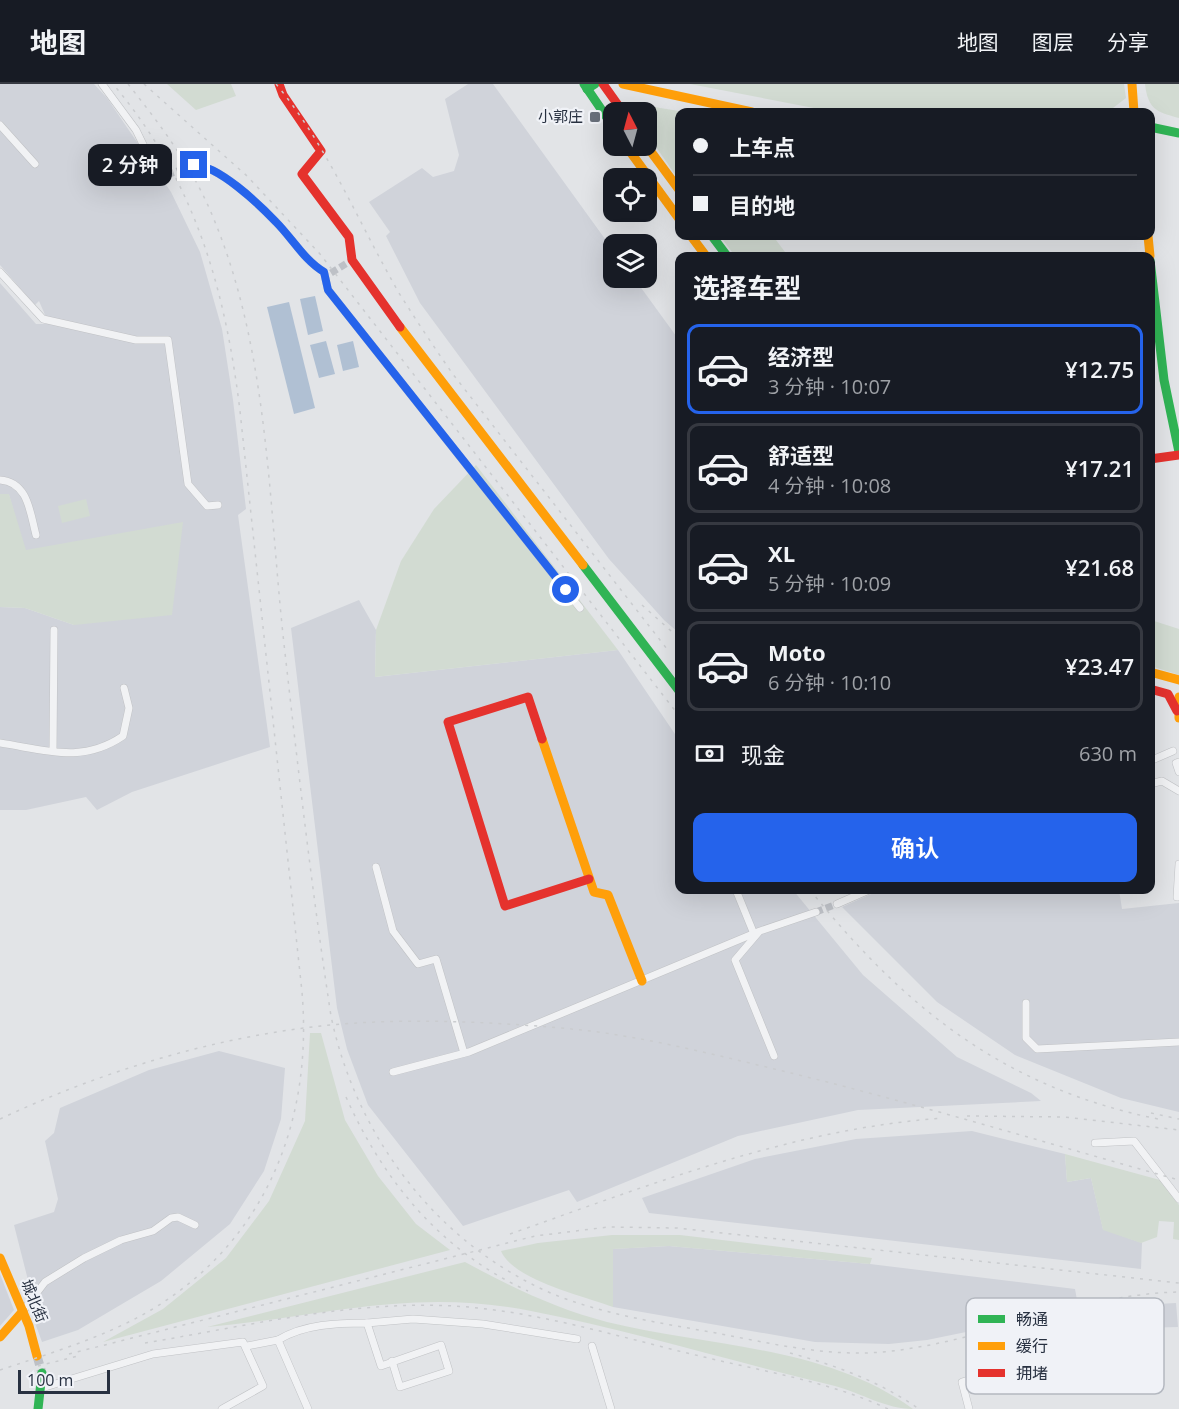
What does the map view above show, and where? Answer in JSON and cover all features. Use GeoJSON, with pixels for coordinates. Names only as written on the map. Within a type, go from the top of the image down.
{"type":"FeatureCollection","features":[{"type":"Feature","properties":{"kind":"main road"},"geometry":{"type":"LineString","coordinates":[[279,84],[283,96],[321,152],[302,174],[349,237],[352,260],[368,285],[675,685]]}},
{"type":"Feature","properties":{"kind":"main road"},"geometry":{"type":"LineString","coordinates":[[603,84],[616,102]]}},
{"type":"Feature","properties":{"kind":"main road"},"geometry":{"type":"LineString","coordinates":[[623,84],[734,108]]}},
{"type":"Feature","properties":{"kind":"main road"},"geometry":{"type":"LineString","coordinates":[[1132,84],[1134,108]]}},
{"type":"Feature","properties":{"kind":"main road"},"geometry":{"type":"LineString","coordinates":[[589,86],[603,110]]}},
{"type":"Feature","properties":{"kind":"main road"},"geometry":{"type":"LineString","coordinates":[[1155,128],[1179,133]]}},
{"type":"Feature","properties":{"kind":"main road"},"geometry":{"type":"LineString","coordinates":[[633,156],[675,213]]}},
{"type":"Feature","properties":{"kind":"main road"},"geometry":{"type":"LineString","coordinates":[[654,156],[675,184]]}},
{"type":"Feature","properties":{"kind":"main road"},"geometry":{"type":"LineString","coordinates":[[1155,333],[1179,454],[1155,458]]}},
{"type":"Feature","properties":{"kind":"main road"},"geometry":{"type":"LineString","coordinates":[[1155,673],[1179,680]]}},
{"type":"Feature","properties":{"kind":"main road"},"geometry":{"type":"LineString","coordinates":[[1155,690],[1168,694],[1178,714]]}},
{"type":"Feature","properties":{"kind":"main road"},"geometry":{"type":"LineString","coordinates":[[589,879],[505,906],[448,722],[528,697],[594,892],[608,895],[642,981]]}},
{"type":"Feature","properties":{"kind":"main road"},"geometry":{"type":"LineString","coordinates":[[1178,714],[1179,697]]}},
{"type":"Feature","properties":{"kind":"main road","name":"城北街"},"geometry":{"type":"LineString","coordinates":[[0,1258],[23,1311],[37,1356]]}},
{"type":"Feature","properties":{"kind":"main road"},"geometry":{"type":"LineString","coordinates":[[0,1337],[23,1311]]}},
{"type":"Feature","properties":{"kind":"main road"},"geometry":{"type":"LineString","coordinates":[[38,1409],[42,1373]]}},
{"type":"Feature","properties":{"kind":"street"},"geometry":{"type":"LineString","coordinates":[[102,84],[136,130],[157,173],[167,175]]}},
{"type":"Feature","properties":{"kind":"street"},"geometry":{"type":"LineString","coordinates":[[0,125],[35,164]]}},
{"type":"Feature","properties":{"kind":"street"},"geometry":{"type":"LineString","coordinates":[[194,165],[203,165],[224,177],[275,220],[314,266],[327,272],[328,290],[580,608]]}},
{"type":"Feature","properties":{"kind":"street"},"geometry":{"type":"LineString","coordinates":[[0,272],[43,319],[136,340],[168,340],[188,484],[207,506],[218,505]]}},
{"type":"Feature","properties":{"kind":"street"},"geometry":{"type":"LineString","coordinates":[[0,480],[12,480],[21,488],[36,535]]}},
{"type":"Feature","properties":{"kind":"street"},"geometry":{"type":"LineString","coordinates":[[53,751],[54,630]]}},
{"type":"Feature","properties":{"kind":"street"},"geometry":{"type":"LineString","coordinates":[[0,743],[75,754],[95,751],[123,736],[129,708],[124,688]]}},
{"type":"Feature","properties":{"kind":"street"},"geometry":{"type":"LineString","coordinates":[[1155,759],[1173,751]]}},
{"type":"Feature","properties":{"kind":"street"},"geometry":{"type":"LineString","coordinates":[[1179,762],[1176,763],[1179,772]]}},
{"type":"Feature","properties":{"kind":"street"},"geometry":{"type":"LineString","coordinates":[[1155,783],[1162,781],[1179,791]]}},
{"type":"Feature","properties":{"kind":"street"},"geometry":{"type":"LineString","coordinates":[[1179,864],[1177,897],[1179,896]]}},
{"type":"Feature","properties":{"kind":"street"},"geometry":{"type":"LineString","coordinates":[[376,867],[393,931],[418,964],[436,959],[464,1053]]}},
{"type":"Feature","properties":{"kind":"street"},"geometry":{"type":"LineString","coordinates":[[738,894],[757,933]]}},
{"type":"Feature","properties":{"kind":"street"},"geometry":{"type":"LineString","coordinates":[[837,904],[860,894]]}},
{"type":"Feature","properties":{"kind":"street"},"geometry":{"type":"LineString","coordinates":[[393,1072],[464,1053],[757,933],[816,912]]}},
{"type":"Feature","properties":{"kind":"street"},"geometry":{"type":"LineString","coordinates":[[757,933],[735,960],[774,1056]]}},
{"type":"Feature","properties":{"kind":"street"},"geometry":{"type":"LineString","coordinates":[[1026,1003],[1026,1038],[1037,1048],[1179,1042]]}},
{"type":"Feature","properties":{"kind":"street"},"geometry":{"type":"LineString","coordinates":[[1095,1143],[1134,1141],[1179,1199]]}},
{"type":"Feature","properties":{"kind":"street"},"geometry":{"type":"LineString","coordinates":[[23,1311],[45,1282],[84,1258],[121,1240],[153,1231],[171,1218],[178,1217],[195,1225]]}},
{"type":"Feature","properties":{"kind":"street"},"geometry":{"type":"LineString","coordinates":[[247,1346],[278,1340],[290,1333],[337,1323],[413,1319],[483,1324],[577,1339]]}},
{"type":"Feature","properties":{"kind":"street"},"geometry":{"type":"LineString","coordinates":[[368,1323],[381,1366],[392,1361],[441,1345],[449,1371],[400,1387],[392,1361]]}},
{"type":"Feature","properties":{"kind":"street"},"geometry":{"type":"LineString","coordinates":[[278,1340],[308,1409]]}},
{"type":"Feature","properties":{"kind":"street"},"geometry":{"type":"LineString","coordinates":[[42,1388],[153,1353],[243,1342],[247,1346],[263,1386],[222,1409]]}},
{"type":"Feature","properties":{"kind":"street"},"geometry":{"type":"LineString","coordinates":[[592,1346],[610,1409]]}},
{"type":"Feature","properties":{"kind":"street"},"geometry":{"type":"LineString","coordinates":[[966,1381],[962,1382],[969,1409]]}},
{"type":"Feature","properties":{"kind":"shaded area"},"geometry":{"type":"Polygon","coordinates":[[[0,84],[94,84],[107,98],[171,192],[200,252],[222,329],[233,400],[246,509],[238,515],[270,747],[132,792],[97,810],[86,797],[26,810],[0,810],[0,607],[25,608],[74,625],[25,551],[9,495],[0,494],[0,283],[36,324],[49,324],[39,301],[35,305],[0,265],[0,84]]]}},
{"type":"Feature","properties":{"kind":"shaded area"},"geometry":{"type":"Polygon","coordinates":[[[167,84],[231,84],[236,96],[196,110],[167,84]]]}},
{"type":"Feature","properties":{"kind":"shaded area"},"geometry":{"type":"Polygon","coordinates":[[[468,84],[493,84],[603,236],[603,288],[641,288],[675,334],[675,630],[609,559],[420,303],[386,236],[390,232],[369,202],[422,168],[433,177],[454,171],[459,155],[445,99],[468,84]]]}},
{"type":"Feature","properties":{"kind":"shaded area"},"geometry":{"type":"Polygon","coordinates":[[[690,84],[1124,84],[1126,98],[1113,108],[814,108],[690,84]]]}},
{"type":"Feature","properties":{"kind":"shaded area"},"geometry":{"type":"Polygon","coordinates":[[[1145,84],[1179,84],[1179,118],[1164,114],[1154,108],[1146,92],[1145,84]]]}},
{"type":"Feature","properties":{"kind":"shaded area"},"geometry":{"type":"Polygon","coordinates":[[[657,107],[675,110],[675,174],[657,148],[657,107]]]}},
{"type":"Feature","properties":{"kind":"shaded area"},"geometry":{"type":"Polygon","coordinates":[[[723,240],[776,240],[785,252],[732,252],[723,240]]]}},
{"type":"Feature","properties":{"kind":"shaded area"},"geometry":{"type":"Polygon","coordinates":[[[476,465],[618,650],[375,677],[376,630],[401,561],[434,509],[476,465]]]}},
{"type":"Feature","properties":{"kind":"shaded area"},"geometry":{"type":"Polygon","coordinates":[[[0,494],[9,494],[26,550],[183,522],[172,615],[74,625],[25,608],[0,607],[0,494]]]}},
{"type":"Feature","properties":{"kind":"shaded area"},"geometry":{"type":"Polygon","coordinates":[[[86,499],[90,516],[62,523],[58,506],[86,499]]]}},
{"type":"Feature","properties":{"kind":"shaded area"},"geometry":{"type":"Polygon","coordinates":[[[359,600],[376,630],[375,677],[618,650],[675,734],[675,894],[796,894],[863,975],[957,1057],[1031,1093],[1041,1101],[858,1110],[738,1136],[577,1202],[569,1190],[463,1226],[368,1105],[347,1049],[337,1008],[291,628],[359,600]]]}},
{"type":"Feature","properties":{"kind":"shaded area"},"geometry":{"type":"Polygon","coordinates":[[[1155,621],[1179,629],[1179,675],[1155,667],[1155,621]]]}},
{"type":"Feature","properties":{"kind":"shaded area"},"geometry":{"type":"Polygon","coordinates":[[[871,894],[1120,894],[1122,909],[1179,903],[1179,1112],[1121,1098],[1015,1055],[937,1002],[842,907],[871,894]]]}},
{"type":"Feature","properties":{"kind":"shaded area"},"geometry":{"type":"Polygon","coordinates":[[[310,1033],[321,1033],[345,1120],[378,1176],[416,1224],[450,1250],[103,1342],[163,1309],[226,1258],[269,1201],[305,1121],[310,1033]]]}},
{"type":"Feature","properties":{"kind":"shaded area"},"geometry":{"type":"Polygon","coordinates":[[[219,1051],[285,1068],[281,1119],[264,1171],[230,1224],[161,1281],[78,1330],[42,1342],[22,1287],[29,1284],[14,1225],[54,1212],[58,1199],[45,1141],[54,1133],[60,1108],[149,1070],[219,1051]]]}},
{"type":"Feature","properties":{"kind":"shaded area"},"geometry":{"type":"Polygon","coordinates":[[[972,1131],[1065,1154],[1067,1182],[1091,1178],[1103,1229],[1142,1243],[1141,1269],[649,1213],[642,1198],[755,1159],[856,1139],[972,1131]]]}},
{"type":"Feature","properties":{"kind":"shaded area"},"geometry":{"type":"Polygon","coordinates":[[[1065,1154],[1160,1180],[1179,1205],[1179,1240],[1173,1239],[1174,1222],[1159,1221],[1157,1237],[1141,1243],[1103,1230],[1091,1178],[1067,1182],[1065,1154]]]}},
{"type":"Feature","properties":{"kind":"shaded area"},"geometry":{"type":"Polygon","coordinates":[[[612,1235],[680,1235],[872,1258],[870,1264],[669,1246],[613,1249],[613,1307],[534,1279],[508,1261],[501,1251],[538,1243],[612,1235]]]}},
{"type":"Feature","properties":{"kind":"shaded area"},"geometry":{"type":"Polygon","coordinates":[[[669,1246],[870,1264],[1075,1289],[1077,1298],[966,1298],[966,1332],[927,1340],[889,1344],[815,1342],[613,1307],[612,1249],[669,1246]]]}},
{"type":"Feature","properties":{"kind":"shaded area"},"geometry":{"type":"Polygon","coordinates":[[[465,1262],[534,1296],[588,1317],[805,1360],[843,1372],[879,1388],[913,1409],[883,1404],[835,1386],[607,1328],[488,1304],[446,1302],[368,1306],[207,1327],[465,1262]]]}},
{"type":"Feature","properties":{"kind":"shaded area"},"geometry":{"type":"Polygon","coordinates":[[[0,1274],[14,1310],[0,1326],[0,1274]]]}},
{"type":"Feature","properties":{"kind":"shaded area"},"geometry":{"type":"Polygon","coordinates":[[[1176,1303],[1178,1327],[1164,1327],[1164,1304],[1176,1303]]]}},
{"type":"Feature","properties":{"kind":"water"},"geometry":{"type":"Polygon","coordinates":[[[315,296],[323,331],[308,335],[300,299],[315,296]]]}},
{"type":"Feature","properties":{"kind":"water"},"geometry":{"type":"Polygon","coordinates":[[[289,302],[315,408],[294,414],[267,307],[289,302]]]}},
{"type":"Feature","properties":{"kind":"water"},"geometry":{"type":"Polygon","coordinates":[[[326,341],[335,374],[319,378],[310,345],[326,341]]]}},
{"type":"Feature","properties":{"kind":"water"},"geometry":{"type":"Polygon","coordinates":[[[353,341],[359,367],[343,371],[337,345],[353,341]]]}},
{"type":"Feature","properties":{"kind":"tunnel"},"geometry":{"type":"LineString","coordinates":[[167,175],[194,165]]}},
{"type":"Feature","properties":{"kind":"tunnel"},"geometry":{"type":"LineString","coordinates":[[331,273],[352,260]]}},
{"type":"Feature","properties":{"kind":"tunnel"},"geometry":{"type":"LineString","coordinates":[[816,912],[837,904]]}},
{"type":"Feature","properties":{"kind":"tunnel"},"geometry":{"type":"LineString","coordinates":[[37,1356],[42,1373]]}},
{"type":"Feature","properties":{"kind":"railway"},"geometry":{"type":"LineString","coordinates":[[0,1370],[77,1344],[133,1320],[191,1282],[225,1249],[252,1213],[274,1174],[289,1131],[299,1086],[303,1040],[302,992],[234,366],[215,279],[202,238],[185,198],[165,159],[141,121],[113,84]]}},
{"type":"Feature","properties":{"kind":"railway"},"geometry":{"type":"LineString","coordinates":[[128,84],[173,144],[202,193],[229,262],[244,315],[263,424],[284,644],[311,876],[331,1016],[343,1061],[360,1104],[382,1144],[408,1182],[439,1216],[473,1247],[511,1273],[553,1294],[593,1308],[633,1318],[757,1341],[840,1353],[882,1352],[920,1347],[966,1337]]}},
{"type":"Feature","properties":{"kind":"railway"},"geometry":{"type":"LineString","coordinates":[[144,84],[247,176],[320,254],[675,711]]}},
{"type":"Feature","properties":{"kind":"railway"},"geometry":{"type":"LineString","coordinates":[[276,84],[312,134],[399,293],[452,373],[667,649]]}},
{"type":"Feature","properties":{"kind":"railway"},"geometry":{"type":"LineString","coordinates":[[642,605],[675,635]]}},
{"type":"Feature","properties":{"kind":"railway"},"geometry":{"type":"LineString","coordinates":[[813,894],[883,972],[922,1007],[963,1038],[1006,1064],[1053,1087],[1103,1105],[1158,1119]]}},
{"type":"Feature","properties":{"kind":"railway"},"geometry":{"type":"LineString","coordinates":[[0,1119],[77,1086],[117,1072],[197,1048],[238,1039],[352,1023],[418,1021],[485,1023],[608,1033],[714,1054],[888,1098],[1179,1180]]}},
{"type":"Feature","properties":{"kind":"railway"},"geometry":{"type":"LineString","coordinates":[[346,1097],[378,1158],[419,1211],[469,1256],[497,1275],[528,1291]]}},
{"type":"Feature","properties":{"kind":"railway"},"geometry":{"type":"LineString","coordinates":[[1151,1113],[1179,1119]]}},
{"type":"Feature","properties":{"kind":"railway"},"geometry":{"type":"LineString","coordinates":[[967,1116],[1064,1117],[1179,1130]]}},
{"type":"Feature","properties":{"kind":"railway"},"geometry":{"type":"LineString","coordinates":[[510,1234],[670,1178],[777,1146],[887,1124],[943,1118]]}},
{"type":"Feature","properties":{"kind":"railway"},"geometry":{"type":"LineString","coordinates":[[69,1354],[535,1236],[608,1227],[677,1228],[1179,1283]]}},
{"type":"Feature","properties":{"kind":"railway"},"geometry":{"type":"LineString","coordinates":[[1122,1298],[1179,1292]]}},
{"type":"Feature","properties":{"kind":"railway"},"geometry":{"type":"LineString","coordinates":[[145,1343],[311,1314],[353,1309],[436,1305],[478,1308],[563,1323],[798,1378],[888,1409]]}},
{"type":"Feature","properties":{"kind":"railway"},"geometry":{"type":"LineString","coordinates":[[790,1353],[857,1375],[919,1409]]}},
{"type":"Feature","properties":{"kind":"railway"},"geometry":{"type":"LineString","coordinates":[[38,1366],[78,1356]]}},
{"type":"Feature","properties":{"kind":"traffic: fast"},"geometry":{"type":"LineString","coordinates":[[584,84],[603,112]]}},
{"type":"Feature","properties":{"kind":"traffic: fast"},"geometry":{"type":"LineString","coordinates":[[587,89],[595,84]]}},
{"type":"Feature","properties":{"kind":"traffic: fast"},"geometry":{"type":"LineString","coordinates":[[1155,128],[1179,133]]}},
{"type":"Feature","properties":{"kind":"traffic: fast"},"geometry":{"type":"LineString","coordinates":[[715,240],[724,252]]}},
{"type":"Feature","properties":{"kind":"traffic: fast"},"geometry":{"type":"LineString","coordinates":[[1155,303],[1164,380],[1179,452]]}},
{"type":"Feature","properties":{"kind":"traffic: fast"},"geometry":{"type":"LineString","coordinates":[[583,565],[675,685]]}},
{"type":"Feature","properties":{"kind":"traffic: fast"},"geometry":{"type":"LineString","coordinates":[[38,1409],[42,1373]]}},
{"type":"Feature","properties":{"kind":"traffic: slow"},"geometry":{"type":"LineString","coordinates":[[623,84],[734,108]]}},
{"type":"Feature","properties":{"kind":"traffic: slow"},"geometry":{"type":"LineString","coordinates":[[1132,84],[1134,108]]}},
{"type":"Feature","properties":{"kind":"traffic: slow"},"geometry":{"type":"LineString","coordinates":[[633,156],[675,213]]}},
{"type":"Feature","properties":{"kind":"traffic: slow"},"geometry":{"type":"LineString","coordinates":[[654,156],[675,184]]}},
{"type":"Feature","properties":{"kind":"traffic: slow"},"geometry":{"type":"LineString","coordinates":[[694,240],[703,252]]}},
{"type":"Feature","properties":{"kind":"traffic: slow"},"geometry":{"type":"LineString","coordinates":[[1148,240],[1150,252]]}},
{"type":"Feature","properties":{"kind":"traffic: slow"},"geometry":{"type":"LineString","coordinates":[[400,327],[583,565]]}},
{"type":"Feature","properties":{"kind":"traffic: slow"},"geometry":{"type":"LineString","coordinates":[[1155,673],[1179,680]]}},
{"type":"Feature","properties":{"kind":"traffic: slow"},"geometry":{"type":"LineString","coordinates":[[1179,697],[1179,718]]}},
{"type":"Feature","properties":{"kind":"traffic: slow"},"geometry":{"type":"LineString","coordinates":[[542,739],[594,892],[608,895],[642,981]]}},
{"type":"Feature","properties":{"kind":"traffic: slow"},"geometry":{"type":"LineString","coordinates":[[0,1258],[29,1326],[37,1356]]}},
{"type":"Feature","properties":{"kind":"traffic: slow"},"geometry":{"type":"LineString","coordinates":[[0,1337],[23,1311]]}},
{"type":"Feature","properties":{"kind":"traffic: jam"},"geometry":{"type":"LineString","coordinates":[[279,84],[283,95],[321,151],[302,174],[349,237],[352,260],[400,327]]}},
{"type":"Feature","properties":{"kind":"traffic: jam"},"geometry":{"type":"LineString","coordinates":[[603,84],[616,102]]}},
{"type":"Feature","properties":{"kind":"traffic: jam"},"geometry":{"type":"LineString","coordinates":[[1155,458],[1179,455]]}},
{"type":"Feature","properties":{"kind":"traffic: jam"},"geometry":{"type":"LineString","coordinates":[[1155,690],[1168,694],[1177,711]]}},
{"type":"Feature","properties":{"kind":"traffic: jam"},"geometry":{"type":"LineString","coordinates":[[542,739],[528,697],[448,722],[505,906],[589,879]]}},
{"type":"Feature","properties":{"kind":"place","name":"小郭庄"},"geometry":{"type":"Point","coordinates":[595,117]}},
{"type":"Feature","properties":{"kind":"route"},"geometry":{"type":"LineString","coordinates":[[194,165],[203,165],[224,177],[275,220],[314,266],[324,272],[328,290],[566,590]]}}]}
